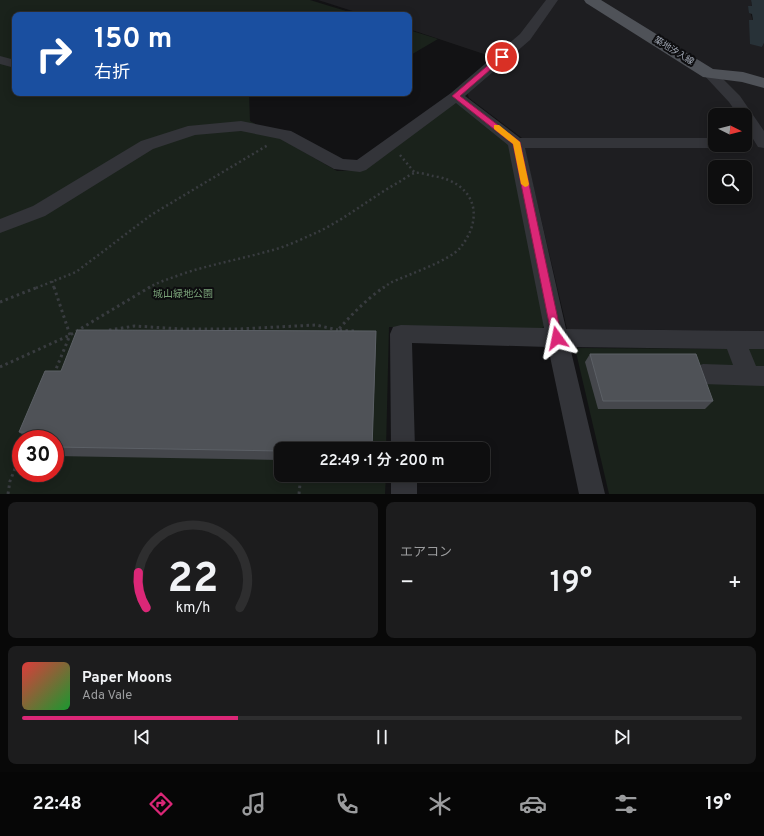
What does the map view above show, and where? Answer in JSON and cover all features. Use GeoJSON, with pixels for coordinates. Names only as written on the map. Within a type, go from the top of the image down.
{"type":"FeatureCollection","features":[{"type":"Feature","properties":{"kind":"main road","name":"築地汐入線"},"geometry":{"type":"LineString","coordinates":[[591,0],[709,73],[742,77],[764,83]]}},
{"type":"Feature","properties":{"kind":"street"},"geometry":{"type":"LineString","coordinates":[[0,226],[39,211],[148,145],[194,130],[241,126],[285,134],[340,165],[360,166],[456,96],[525,37],[552,0]]}},
{"type":"Feature","properties":{"kind":"street"},"geometry":{"type":"LineString","coordinates":[[0,60],[12,63]]}},
{"type":"Feature","properties":{"kind":"street"},"geometry":{"type":"LineString","coordinates":[[709,73],[735,98],[764,143]]}},
{"type":"Feature","properties":{"kind":"street"},"geometry":{"type":"LineString","coordinates":[[456,96],[516,142],[708,143]]}},
{"type":"Feature","properties":{"kind":"street"},"geometry":{"type":"LineString","coordinates":[[516,142],[557,338],[592,494]]}},
{"type":"Feature","properties":{"kind":"street"},"geometry":{"type":"LineString","coordinates":[[752,143],[764,143]]}},
{"type":"Feature","properties":{"kind":"street"},"geometry":{"type":"LineString","coordinates":[[403,442],[401,334],[557,338],[764,340]]}},
{"type":"Feature","properties":{"kind":"street"},"geometry":{"type":"LineString","coordinates":[[734,340],[757,376]]}},
{"type":"Feature","properties":{"kind":"street"},"geometry":{"type":"LineString","coordinates":[[703,374],[757,376]]}},
{"type":"Feature","properties":{"kind":"street"},"geometry":{"type":"LineString","coordinates":[[404,482],[404,494]]}},
{"type":"Feature","properties":{"kind":"path"},"geometry":{"type":"LineString","coordinates":[[0,302],[76,272],[151,215],[285,134]]}},
{"type":"Feature","properties":{"kind":"path"},"geometry":{"type":"LineString","coordinates":[[390,144],[415,173]]}},
{"type":"Feature","properties":{"kind":"path"},"geometry":{"type":"LineString","coordinates":[[0,367],[70,335],[158,282],[214,264],[271,251],[319,231],[341,219],[375,195],[415,173],[442,177],[454,182],[470,196],[475,213],[474,223],[468,236],[459,249],[446,258],[390,283],[374,294],[348,318],[338,330]]}},
{"type":"Feature","properties":{"kind":"path"},"geometry":{"type":"LineString","coordinates":[[52,281],[70,335],[53,377]]}},
{"type":"Feature","properties":{"kind":"path"},"geometry":{"type":"LineString","coordinates":[[107,330],[135,326],[182,329],[239,329],[316,325],[338,330],[362,332]]}},
{"type":"Feature","properties":{"kind":"path"},"geometry":{"type":"LineString","coordinates":[[70,335],[78,334]]}},
{"type":"Feature","properties":{"kind":"path"},"geometry":{"type":"LineString","coordinates":[[8,494],[12,476]]}},
{"type":"Feature","properties":{"kind":"path"},"geometry":{"type":"LineString","coordinates":[[299,494],[300,484]]}},
{"type":"Feature","properties":{"kind":"shaded area"},"geometry":{"type":"Polygon","coordinates":[[[318,0],[751,0],[752,7],[748,6],[753,21],[749,20],[762,47],[764,43],[764,331],[567,329],[522,138],[469,98],[467,92],[505,61],[412,30],[412,12],[356,12],[318,0]]]}},
{"type":"Feature","properties":{"kind":"shaded area"},"geometry":{"type":"Polygon","coordinates":[[[751,0],[764,0],[764,43],[762,47],[750,44],[749,20],[753,20],[752,14],[749,13],[748,6],[752,6],[751,0]]]}},
{"type":"Feature","properties":{"kind":"green space","name":"城山緑地公園"},"geometry":{"type":"Polygon","coordinates":[[[0,0],[310,0],[349,12],[12,12],[12,96],[249,96],[250,121],[337,171],[365,170],[456,100],[510,144],[546,323],[540,331],[389,327],[386,442],[274,442],[274,482],[386,482],[385,494],[0,494],[0,0]]]}},
{"type":"Feature","properties":{"kind":"green space"},"geometry":{"type":"Polygon","coordinates":[[[412,31],[438,39],[412,54],[412,31]]]}},
{"type":"Feature","properties":{"kind":"green space"},"geometry":{"type":"Polygon","coordinates":[[[575,348],[764,349],[764,494],[609,494],[575,348]]]}},
{"type":"Feature","properties":{"kind":"building"},"geometry":{"type":"Polygon","coordinates":[[[77,330],[376,331],[372,442],[274,442],[274,451],[64,447],[64,430],[20,430],[45,371],[61,371],[77,330]]]}},
{"type":"Feature","properties":{"kind":"building"},"geometry":{"type":"Polygon","coordinates":[[[590,354],[696,354],[713,401],[603,401],[590,354]]]}},
{"type":"Feature","properties":{"kind":"slow traffic"},"geometry":{"type":"LineString","coordinates":[[496,127],[516,142],[525,184]]}},
{"type":"Feature","properties":{"kind":"route"},"geometry":{"type":"LineString","coordinates":[[502,57],[456,96],[516,142],[557,338]]}}]}
